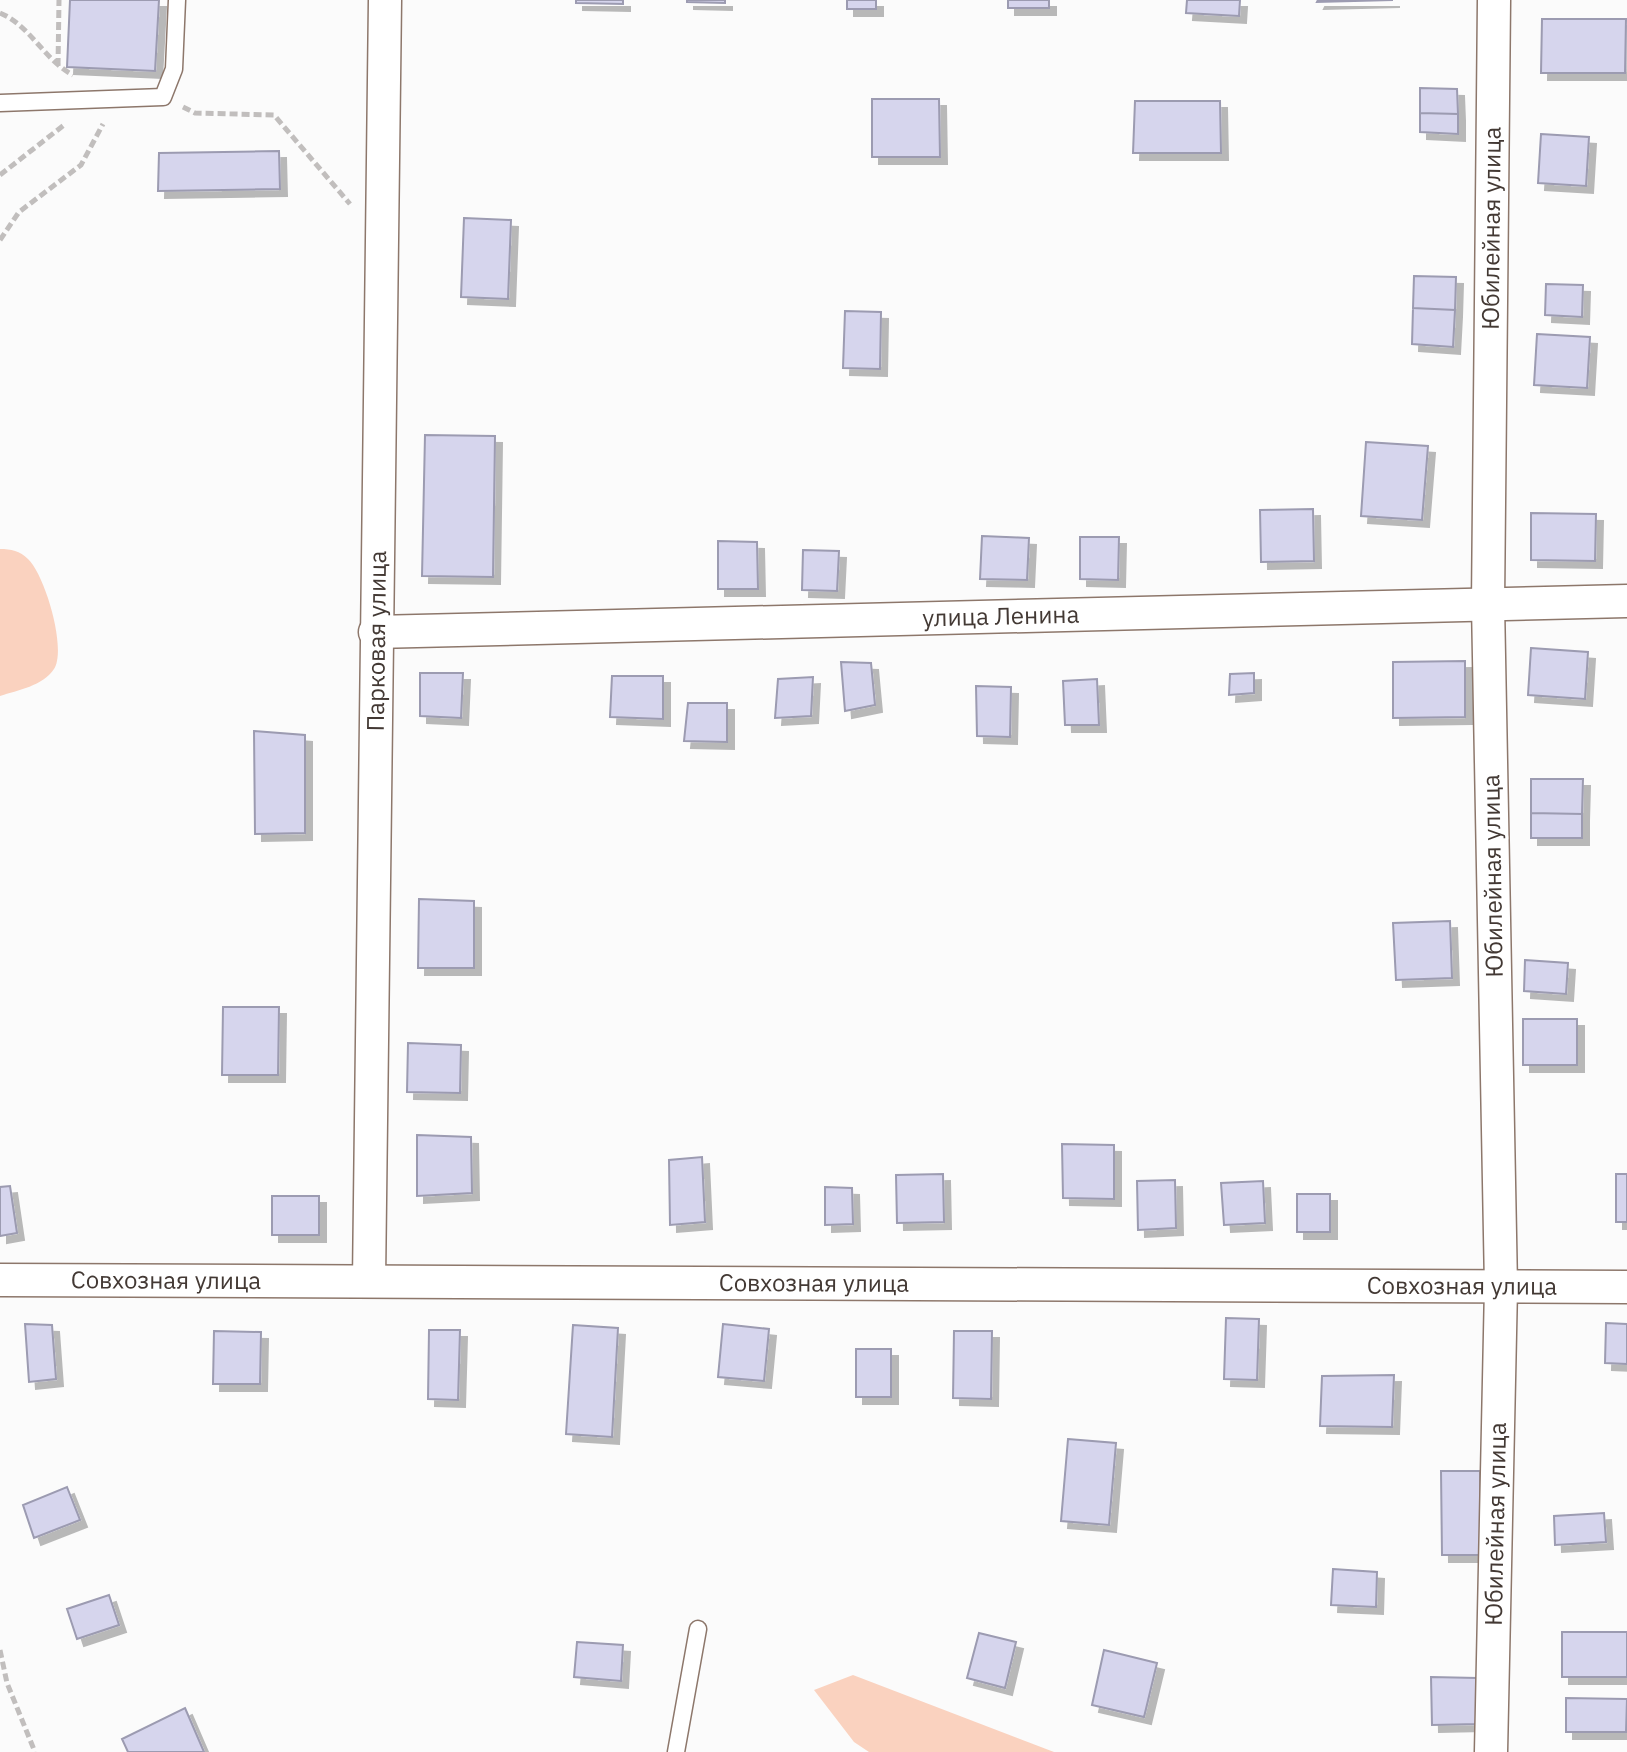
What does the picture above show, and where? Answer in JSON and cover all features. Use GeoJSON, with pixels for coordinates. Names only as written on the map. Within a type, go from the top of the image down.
{"type":"FeatureCollection","features":[{"type":"Feature","properties":{"kind":"street","name":"Парковая улица"},"geometry":{"type":"LineString","coordinates":[[369,1281],[385,0]]}},
{"type":"Feature","properties":{"kind":"street","name":"Юбилейная улица"},"geometry":{"type":"LineString","coordinates":[[1491,1752],[1501,1287],[1488,604],[1494,0]]}},
{"type":"Feature","properties":{"kind":"street","name":"улица Ленина"},"geometry":{"type":"LineString","coordinates":[[375,632],[1627,601]]}},
{"type":"Feature","properties":{"kind":"street","name":"Совхозная улица"},"geometry":{"type":"LineString","coordinates":[[0,1280],[1627,1287]]}},
{"type":"Feature","properties":{"kind":"lane"},"geometry":{"type":"LineString","coordinates":[[0,103],[163,97],[174,69],[177,0]]}},
{"type":"Feature","properties":{"kind":"lane"},"geometry":{"type":"LineString","coordinates":[[676,1752],[698,1629]]}},
{"type":"Feature","properties":{"kind":"path"},"geometry":{"type":"LineString","coordinates":[[58,67],[59,0]]}},
{"type":"Feature","properties":{"kind":"path"},"geometry":{"type":"LineString","coordinates":[[0,13],[15,19],[58,67],[117,99],[81,165],[19,212],[0,240]]}},
{"type":"Feature","properties":{"kind":"path"},"geometry":{"type":"LineString","coordinates":[[163,97],[195,113],[274,115],[382,242]]}},
{"type":"Feature","properties":{"kind":"path"},"geometry":{"type":"LineString","coordinates":[[0,175],[97,100]]}},
{"type":"Feature","properties":{"kind":"path"},"geometry":{"type":"LineString","coordinates":[[0,1650],[7,1683],[35,1752]]}},
{"type":"Feature","properties":{"kind":"shaded area"},"geometry":{"type":"Polygon","coordinates":[[[0,549],[22,554],[35,568],[52,612],[58,646],[54,669],[49,675],[30,687],[0,696],[0,549]]]}},
{"type":"Feature","properties":{"kind":"shaded area"},"geometry":{"type":"Polygon","coordinates":[[[853,1675],[1054,1752],[869,1752],[854,1742],[814,1690],[853,1675]]]}},
{"type":"Feature","properties":{"kind":"building"},"geometry":{"type":"Polygon","coordinates":[[[70,0],[159,0],[155,71],[67,67],[70,0]]]}},
{"type":"Feature","properties":{"kind":"building"},"geometry":{"type":"Polygon","coordinates":[[[576,0],[623,0],[623,4],[576,3],[576,0]]]}},
{"type":"Feature","properties":{"kind":"building"},"geometry":{"type":"Polygon","coordinates":[[[725,0],[725,3],[687,2],[725,0]]]}},
{"type":"Feature","properties":{"kind":"building"},"geometry":{"type":"Polygon","coordinates":[[[847,0],[876,0],[876,9],[847,9],[847,0]]]}},
{"type":"Feature","properties":{"kind":"building"},"geometry":{"type":"Polygon","coordinates":[[[1008,0],[1049,0],[1049,8],[1008,8],[1008,0]]]}},
{"type":"Feature","properties":{"kind":"building"},"geometry":{"type":"Polygon","coordinates":[[[1187,0],[1240,0],[1239,16],[1186,13],[1187,0]]]}},
{"type":"Feature","properties":{"kind":"building"},"geometry":{"type":"Polygon","coordinates":[[[1318,0],[1393,0],[1317,2],[1318,0]]]}},
{"type":"Feature","properties":{"kind":"building"},"geometry":{"type":"Polygon","coordinates":[[[1542,19],[1626,19],[1625,73],[1541,73],[1542,19]]]}},
{"type":"Feature","properties":{"kind":"building"},"geometry":{"type":"Polygon","coordinates":[[[1420,88],[1457,89],[1458,114],[1420,113],[1420,88]]]}},
{"type":"Feature","properties":{"kind":"building"},"geometry":{"type":"Polygon","coordinates":[[[872,99],[939,99],[940,157],[872,157],[872,99]]]}},
{"type":"Feature","properties":{"kind":"building"},"geometry":{"type":"Polygon","coordinates":[[[1135,101],[1220,101],[1221,153],[1133,153],[1135,101]]]}},
{"type":"Feature","properties":{"kind":"building"},"geometry":{"type":"Polygon","coordinates":[[[1420,113],[1458,114],[1458,134],[1420,132],[1420,113]]]}},
{"type":"Feature","properties":{"kind":"building"},"geometry":{"type":"Polygon","coordinates":[[[1541,134],[1589,137],[1586,186],[1538,183],[1541,134]]]}},
{"type":"Feature","properties":{"kind":"building"},"geometry":{"type":"Polygon","coordinates":[[[279,151],[280,189],[158,191],[159,153],[279,151]]]}},
{"type":"Feature","properties":{"kind":"building"},"geometry":{"type":"Polygon","coordinates":[[[464,218],[511,220],[508,299],[461,297],[464,218]]]}},
{"type":"Feature","properties":{"kind":"building"},"geometry":{"type":"Polygon","coordinates":[[[1414,276],[1456,277],[1455,310],[1413,308],[1414,276]]]}},
{"type":"Feature","properties":{"kind":"building"},"geometry":{"type":"Polygon","coordinates":[[[1546,284],[1583,285],[1582,317],[1545,315],[1546,284]]]}},
{"type":"Feature","properties":{"kind":"building"},"geometry":{"type":"Polygon","coordinates":[[[1413,308],[1455,310],[1453,347],[1412,344],[1413,308]]]}},
{"type":"Feature","properties":{"kind":"building"},"geometry":{"type":"Polygon","coordinates":[[[845,311],[881,312],[880,369],[843,368],[845,311]]]}},
{"type":"Feature","properties":{"kind":"building"},"geometry":{"type":"Polygon","coordinates":[[[1537,334],[1590,337],[1587,388],[1534,385],[1537,334]]]}},
{"type":"Feature","properties":{"kind":"building"},"geometry":{"type":"Polygon","coordinates":[[[425,435],[495,436],[493,577],[422,576],[425,435]]]}},
{"type":"Feature","properties":{"kind":"building"},"geometry":{"type":"Polygon","coordinates":[[[1366,442],[1428,446],[1422,520],[1361,516],[1366,442]]]}},
{"type":"Feature","properties":{"kind":"building"},"geometry":{"type":"Polygon","coordinates":[[[1313,509],[1314,561],[1261,562],[1260,510],[1313,509]]]}},
{"type":"Feature","properties":{"kind":"building"},"geometry":{"type":"Polygon","coordinates":[[[1531,513],[1596,514],[1595,561],[1531,560],[1531,513]]]}},
{"type":"Feature","properties":{"kind":"building"},"geometry":{"type":"Polygon","coordinates":[[[982,536],[1029,538],[1027,580],[980,579],[982,536]]]}},
{"type":"Feature","properties":{"kind":"building"},"geometry":{"type":"Polygon","coordinates":[[[1080,537],[1119,537],[1118,580],[1080,579],[1080,537]]]}},
{"type":"Feature","properties":{"kind":"building"},"geometry":{"type":"Polygon","coordinates":[[[718,541],[757,542],[758,589],[718,589],[718,541]]]}},
{"type":"Feature","properties":{"kind":"building"},"geometry":{"type":"Polygon","coordinates":[[[803,550],[839,551],[837,591],[802,590],[803,550]]]}},
{"type":"Feature","properties":{"kind":"building"},"geometry":{"type":"Polygon","coordinates":[[[1531,648],[1588,652],[1585,699],[1528,695],[1531,648]]]}},
{"type":"Feature","properties":{"kind":"building"},"geometry":{"type":"Polygon","coordinates":[[[1465,661],[1465,717],[1393,718],[1393,662],[1465,661]]]}},
{"type":"Feature","properties":{"kind":"building"},"geometry":{"type":"Polygon","coordinates":[[[841,662],[871,663],[875,705],[845,711],[841,662]]]}},
{"type":"Feature","properties":{"kind":"building"},"geometry":{"type":"Polygon","coordinates":[[[420,673],[463,673],[461,718],[420,716],[420,673]]]}},
{"type":"Feature","properties":{"kind":"building"},"geometry":{"type":"Polygon","coordinates":[[[1254,673],[1254,693],[1229,695],[1230,674],[1254,673]]]}},
{"type":"Feature","properties":{"kind":"building"},"geometry":{"type":"Polygon","coordinates":[[[612,676],[663,676],[663,719],[610,717],[612,676]]]}},
{"type":"Feature","properties":{"kind":"building"},"geometry":{"type":"Polygon","coordinates":[[[813,677],[811,716],[775,718],[778,679],[813,677]]]}},
{"type":"Feature","properties":{"kind":"building"},"geometry":{"type":"Polygon","coordinates":[[[1097,679],[1099,725],[1065,725],[1063,681],[1097,679]]]}},
{"type":"Feature","properties":{"kind":"building"},"geometry":{"type":"Polygon","coordinates":[[[976,686],[1011,687],[1010,737],[977,736],[976,686]]]}},
{"type":"Feature","properties":{"kind":"building"},"geometry":{"type":"Polygon","coordinates":[[[688,703],[727,703],[727,742],[684,741],[688,703]]]}},
{"type":"Feature","properties":{"kind":"building"},"geometry":{"type":"Polygon","coordinates":[[[254,731],[305,735],[305,833],[255,834],[254,731]]]}},
{"type":"Feature","properties":{"kind":"building"},"geometry":{"type":"Polygon","coordinates":[[[1531,779],[1583,779],[1582,814],[1531,813],[1531,779]]]}},
{"type":"Feature","properties":{"kind":"building"},"geometry":{"type":"Polygon","coordinates":[[[1531,813],[1582,814],[1582,838],[1531,838],[1531,813]]]}},
{"type":"Feature","properties":{"kind":"building"},"geometry":{"type":"Polygon","coordinates":[[[419,899],[474,901],[474,968],[418,968],[419,899]]]}},
{"type":"Feature","properties":{"kind":"building"},"geometry":{"type":"Polygon","coordinates":[[[1450,921],[1452,978],[1396,980],[1393,923],[1450,921]]]}},
{"type":"Feature","properties":{"kind":"building"},"geometry":{"type":"Polygon","coordinates":[[[1525,960],[1568,963],[1566,994],[1524,991],[1525,960]]]}},
{"type":"Feature","properties":{"kind":"building"},"geometry":{"type":"Polygon","coordinates":[[[223,1007],[279,1007],[278,1075],[222,1075],[223,1007]]]}},
{"type":"Feature","properties":{"kind":"building"},"geometry":{"type":"Polygon","coordinates":[[[1523,1019],[1577,1019],[1577,1065],[1523,1065],[1523,1019]]]}},
{"type":"Feature","properties":{"kind":"building"},"geometry":{"type":"Polygon","coordinates":[[[408,1043],[461,1045],[460,1093],[407,1092],[408,1043]]]}},
{"type":"Feature","properties":{"kind":"building"},"geometry":{"type":"Polygon","coordinates":[[[417,1135],[471,1137],[472,1193],[417,1196],[417,1135]]]}},
{"type":"Feature","properties":{"kind":"building"},"geometry":{"type":"Polygon","coordinates":[[[1062,1144],[1114,1145],[1114,1199],[1063,1198],[1062,1144]]]}},
{"type":"Feature","properties":{"kind":"building"},"geometry":{"type":"Polygon","coordinates":[[[702,1157],[705,1222],[670,1225],[669,1160],[702,1157]]]}},
{"type":"Feature","properties":{"kind":"building"},"geometry":{"type":"Polygon","coordinates":[[[943,1174],[944,1222],[897,1223],[896,1175],[943,1174]]]}},
{"type":"Feature","properties":{"kind":"building"},"geometry":{"type":"Polygon","coordinates":[[[1616,1174],[1627,1174],[1627,1222],[1616,1222],[1616,1174]]]}},
{"type":"Feature","properties":{"kind":"building"},"geometry":{"type":"Polygon","coordinates":[[[1175,1180],[1176,1228],[1138,1230],[1137,1181],[1175,1180]]]}},
{"type":"Feature","properties":{"kind":"building"},"geometry":{"type":"Polygon","coordinates":[[[1263,1181],[1265,1223],[1224,1225],[1221,1183],[1263,1181]]]}},
{"type":"Feature","properties":{"kind":"building"},"geometry":{"type":"Polygon","coordinates":[[[10,1186],[17,1233],[0,1236],[0,1187],[10,1186]]]}},
{"type":"Feature","properties":{"kind":"building"},"geometry":{"type":"Polygon","coordinates":[[[825,1187],[852,1188],[853,1224],[825,1225],[825,1187]]]}},
{"type":"Feature","properties":{"kind":"building"},"geometry":{"type":"Polygon","coordinates":[[[1297,1194],[1330,1194],[1330,1232],[1297,1232],[1297,1194]]]}},
{"type":"Feature","properties":{"kind":"building"},"geometry":{"type":"Polygon","coordinates":[[[272,1196],[319,1196],[319,1235],[272,1235],[272,1196]]]}},
{"type":"Feature","properties":{"kind":"building"},"geometry":{"type":"Polygon","coordinates":[[[1226,1318],[1259,1319],[1257,1380],[1224,1379],[1226,1318]]]}},
{"type":"Feature","properties":{"kind":"building"},"geometry":{"type":"Polygon","coordinates":[[[1606,1323],[1627,1324],[1627,1364],[1605,1363],[1606,1323]]]}},
{"type":"Feature","properties":{"kind":"building"},"geometry":{"type":"Polygon","coordinates":[[[25,1324],[52,1325],[56,1379],[29,1382],[25,1324]]]}},
{"type":"Feature","properties":{"kind":"building"},"geometry":{"type":"Polygon","coordinates":[[[723,1324],[769,1329],[764,1381],[718,1377],[723,1324]]]}},
{"type":"Feature","properties":{"kind":"building"},"geometry":{"type":"Polygon","coordinates":[[[573,1325],[618,1328],[612,1437],[566,1434],[573,1325]]]}},
{"type":"Feature","properties":{"kind":"building"},"geometry":{"type":"Polygon","coordinates":[[[429,1330],[460,1330],[458,1400],[428,1399],[429,1330]]]}},
{"type":"Feature","properties":{"kind":"building"},"geometry":{"type":"Polygon","coordinates":[[[214,1331],[261,1332],[260,1384],[213,1384],[214,1331]]]}},
{"type":"Feature","properties":{"kind":"building"},"geometry":{"type":"Polygon","coordinates":[[[954,1331],[992,1331],[991,1399],[953,1398],[954,1331]]]}},
{"type":"Feature","properties":{"kind":"building"},"geometry":{"type":"Polygon","coordinates":[[[856,1349],[891,1349],[891,1397],[856,1397],[856,1349]]]}},
{"type":"Feature","properties":{"kind":"building"},"geometry":{"type":"Polygon","coordinates":[[[1394,1375],[1392,1427],[1320,1426],[1322,1376],[1394,1375]]]}},
{"type":"Feature","properties":{"kind":"building"},"geometry":{"type":"Polygon","coordinates":[[[1068,1439],[1116,1443],[1109,1525],[1061,1521],[1068,1439]]]}},
{"type":"Feature","properties":{"kind":"building"},"geometry":{"type":"Polygon","coordinates":[[[1441,1471],[1480,1471],[1481,1555],[1442,1555],[1441,1471]]]}},
{"type":"Feature","properties":{"kind":"building"},"geometry":{"type":"Polygon","coordinates":[[[67,1487],[80,1520],[34,1538],[23,1505],[67,1487]]]}},
{"type":"Feature","properties":{"kind":"building"},"geometry":{"type":"Polygon","coordinates":[[[1604,1513],[1606,1542],[1555,1545],[1554,1516],[1604,1513]]]}},
{"type":"Feature","properties":{"kind":"building"},"geometry":{"type":"Polygon","coordinates":[[[1333,1569],[1377,1572],[1376,1607],[1331,1605],[1333,1569]]]}},
{"type":"Feature","properties":{"kind":"building"},"geometry":{"type":"Polygon","coordinates":[[[109,1595],[119,1625],[77,1639],[67,1609],[109,1595]]]}},
{"type":"Feature","properties":{"kind":"building"},"geometry":{"type":"Polygon","coordinates":[[[1562,1632],[1627,1632],[1627,1677],[1562,1677],[1562,1632]]]}},
{"type":"Feature","properties":{"kind":"building"},"geometry":{"type":"Polygon","coordinates":[[[979,1633],[1016,1642],[1005,1688],[967,1678],[979,1633]]]}},
{"type":"Feature","properties":{"kind":"building"},"geometry":{"type":"Polygon","coordinates":[[[577,1642],[623,1645],[621,1681],[574,1677],[577,1642]]]}},
{"type":"Feature","properties":{"kind":"building"},"geometry":{"type":"Polygon","coordinates":[[[1104,1650],[1157,1663],[1144,1717],[1092,1705],[1104,1650]]]}},
{"type":"Feature","properties":{"kind":"building"},"geometry":{"type":"Polygon","coordinates":[[[1431,1677],[1477,1678],[1477,1724],[1432,1725],[1431,1677]]]}},
{"type":"Feature","properties":{"kind":"building"},"geometry":{"type":"Polygon","coordinates":[[[1566,1698],[1627,1699],[1626,1732],[1566,1732],[1566,1698]]]}},
{"type":"Feature","properties":{"kind":"building"},"geometry":{"type":"Polygon","coordinates":[[[185,1708],[204,1752],[128,1752],[122,1739],[185,1708]]]}}]}
